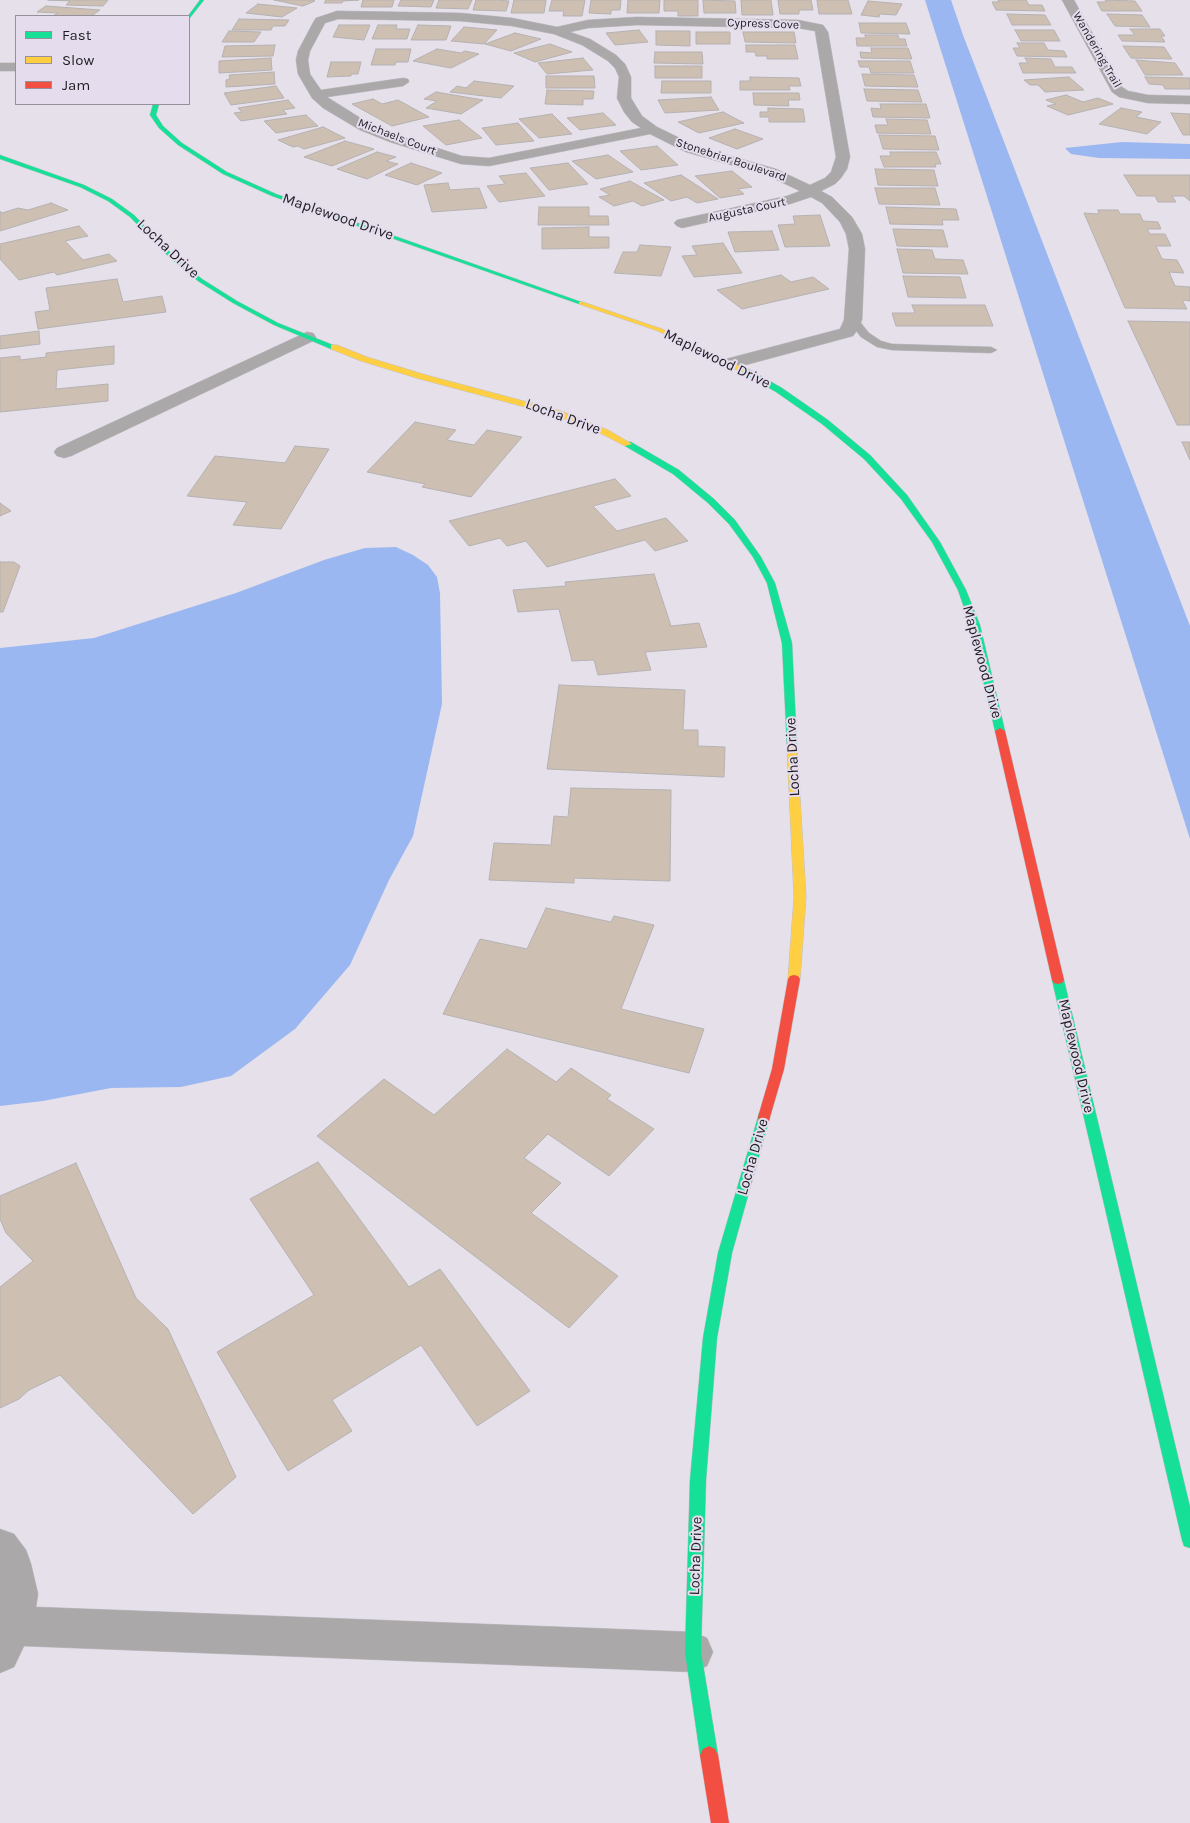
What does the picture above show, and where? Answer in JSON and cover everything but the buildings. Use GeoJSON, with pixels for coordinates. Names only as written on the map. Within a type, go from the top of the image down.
{"type":"FeatureCollection","features":[{"type":"Feature","properties":{"kind":"street"},"geometry":{"type":"LineString","coordinates":[[190,17],[202,0]]}},
{"type":"Feature","properties":{"kind":"street","name":"Wandering Trail"},"geometry":{"type":"LineString","coordinates":[[1068,0],[1117,89],[1130,95],[1148,99],[1190,100]]}},
{"type":"Feature","properties":{"kind":"street","name":"Michaels Court"},"geometry":{"type":"LineString","coordinates":[[556,31],[512,22],[460,17],[349,15],[326,18],[320,21],[308,42],[302,60],[304,74],[317,95],[341,114],[365,127],[395,139],[461,160],[489,162],[652,130]]}},
{"type":"Feature","properties":{"kind":"street","name":"Cypress Cove"},"geometry":{"type":"LineString","coordinates":[[556,31],[588,24],[624,21],[798,24],[819,28],[822,32],[843,157],[840,169],[836,175],[830,181],[811,190]]}},
{"type":"Feature","properties":{"kind":"street","name":"Stonebriar Boulevard"},"geometry":{"type":"LineString","coordinates":[[556,31],[586,42],[612,58],[621,67],[625,77],[624,98],[629,109],[652,130],[679,144],[771,172],[811,190],[835,207],[847,220],[854,234],[857,249],[853,320]]}},
{"type":"Feature","properties":{"kind":"street"},"geometry":{"type":"LineString","coordinates":[[0,67],[15,67]]}},
{"type":"Feature","properties":{"kind":"street"},"geometry":{"type":"LineString","coordinates":[[317,95],[403,82]]}},
{"type":"Feature","properties":{"kind":"street","name":"Maplewood Drive"},"geometry":{"type":"LineString","coordinates":[[156,105],[153,115],[162,127],[180,144],[225,173],[274,195],[660,330],[732,363],[779,390],[825,422],[867,457],[904,497],[931,534],[962,590],[975,625],[1190,1540]]}},
{"type":"Feature","properties":{"kind":"street","name":"Locha Drive"},"geometry":{"type":"LineString","coordinates":[[0,156],[82,186],[110,200],[132,216],[172,257],[200,280],[235,302],[307,337],[364,359],[423,377],[525,403],[558,414],[605,432],[649,455],[676,472],[711,501],[732,522],[757,557],[771,583],[781,614],[787,643],[800,897],[794,980],[778,1070],[725,1253],[710,1338],[698,1480],[693,1652],[720,1823]]}},
{"type":"Feature","properties":{"kind":"street","name":"Augusta Court"},"geometry":{"type":"LineString","coordinates":[[682,224],[776,204],[803,196],[811,190]]}},
{"type":"Feature","properties":{"kind":"street"},"geometry":{"type":"LineString","coordinates":[[732,363],[847,332],[853,320]]}},
{"type":"Feature","properties":{"kind":"street"},"geometry":{"type":"LineString","coordinates":[[64,452],[307,337]]}},
{"type":"Feature","properties":{"kind":"street"},"geometry":{"type":"LineString","coordinates":[[0,1548],[12,1564],[18,1594],[6,1639],[693,1652]]}},
{"type":"Feature","properties":{"kind":"lane"},"geometry":{"type":"LineString","coordinates":[[853,320],[865,335],[877,344],[892,347],[991,350]]}},
{"type":"Feature","properties":{"kind":"water"},"geometry":{"type":"Polygon","coordinates":[[[925,0],[951,0],[1190,626],[1190,839],[925,0]]]}},
{"type":"Feature","properties":{"kind":"water"},"geometry":{"type":"Polygon","coordinates":[[[1122,142],[1190,144],[1190,159],[1099,158],[1071,154],[1065,148],[1122,142]]]}},
{"type":"Feature","properties":{"kind":"water"},"geometry":{"type":"Polygon","coordinates":[[[396,547],[428,565],[437,577],[440,593],[442,704],[413,836],[389,880],[350,965],[295,1029],[231,1076],[181,1087],[111,1088],[43,1101],[0,1106],[0,648],[94,638],[236,593],[324,560],[365,548],[396,547]]]}},
{"type":"Feature","properties":{"kind":"traffic: fast"},"geometry":{"type":"LineString","coordinates":[[190,17],[202,0]]}},
{"type":"Feature","properties":{"kind":"traffic: fast"},"geometry":{"type":"LineString","coordinates":[[156,105],[153,115],[161,127],[180,144],[225,173],[274,195],[581,303]]}},
{"type":"Feature","properties":{"kind":"traffic: fast"},"geometry":{"type":"LineString","coordinates":[[0,157],[82,186],[110,200],[132,216],[172,257],[200,280],[235,302],[276,324],[334,347]]}},
{"type":"Feature","properties":{"kind":"traffic: fast"},"geometry":{"type":"LineString","coordinates":[[744,370],[779,390],[825,422],[867,457],[904,497],[936,542],[962,590],[975,625],[1000,731]]}},
{"type":"Feature","properties":{"kind":"traffic: fast"},"geometry":{"type":"LineString","coordinates":[[628,444],[676,472],[711,501],[732,522],[757,557],[771,583],[787,643],[792,747]]}},
{"type":"Feature","properties":{"kind":"traffic: fast"},"geometry":{"type":"LineString","coordinates":[[1058,980],[1190,1540]]}},
{"type":"Feature","properties":{"kind":"traffic: fast"},"geometry":{"type":"LineString","coordinates":[[709,1755],[693,1652],[698,1480],[710,1338],[725,1253],[764,1117]]}},
{"type":"Feature","properties":{"kind":"traffic: slow"},"geometry":{"type":"LineString","coordinates":[[581,303],[660,330],[744,370]]}},
{"type":"Feature","properties":{"kind":"traffic: slow"},"geometry":{"type":"LineString","coordinates":[[334,347],[364,359],[423,377],[558,413],[605,432],[628,444]]}},
{"type":"Feature","properties":{"kind":"traffic: slow"},"geometry":{"type":"LineString","coordinates":[[792,747],[800,897],[794,979]]}},
{"type":"Feature","properties":{"kind":"traffic: jam"},"geometry":{"type":"LineString","coordinates":[[1000,731],[1058,980]]}},
{"type":"Feature","properties":{"kind":"traffic: jam"},"geometry":{"type":"LineString","coordinates":[[764,1117],[778,1069],[794,979]]}},
{"type":"Feature","properties":{"kind":"traffic: jam"},"geometry":{"type":"LineString","coordinates":[[709,1755],[720,1823]]}}]}
